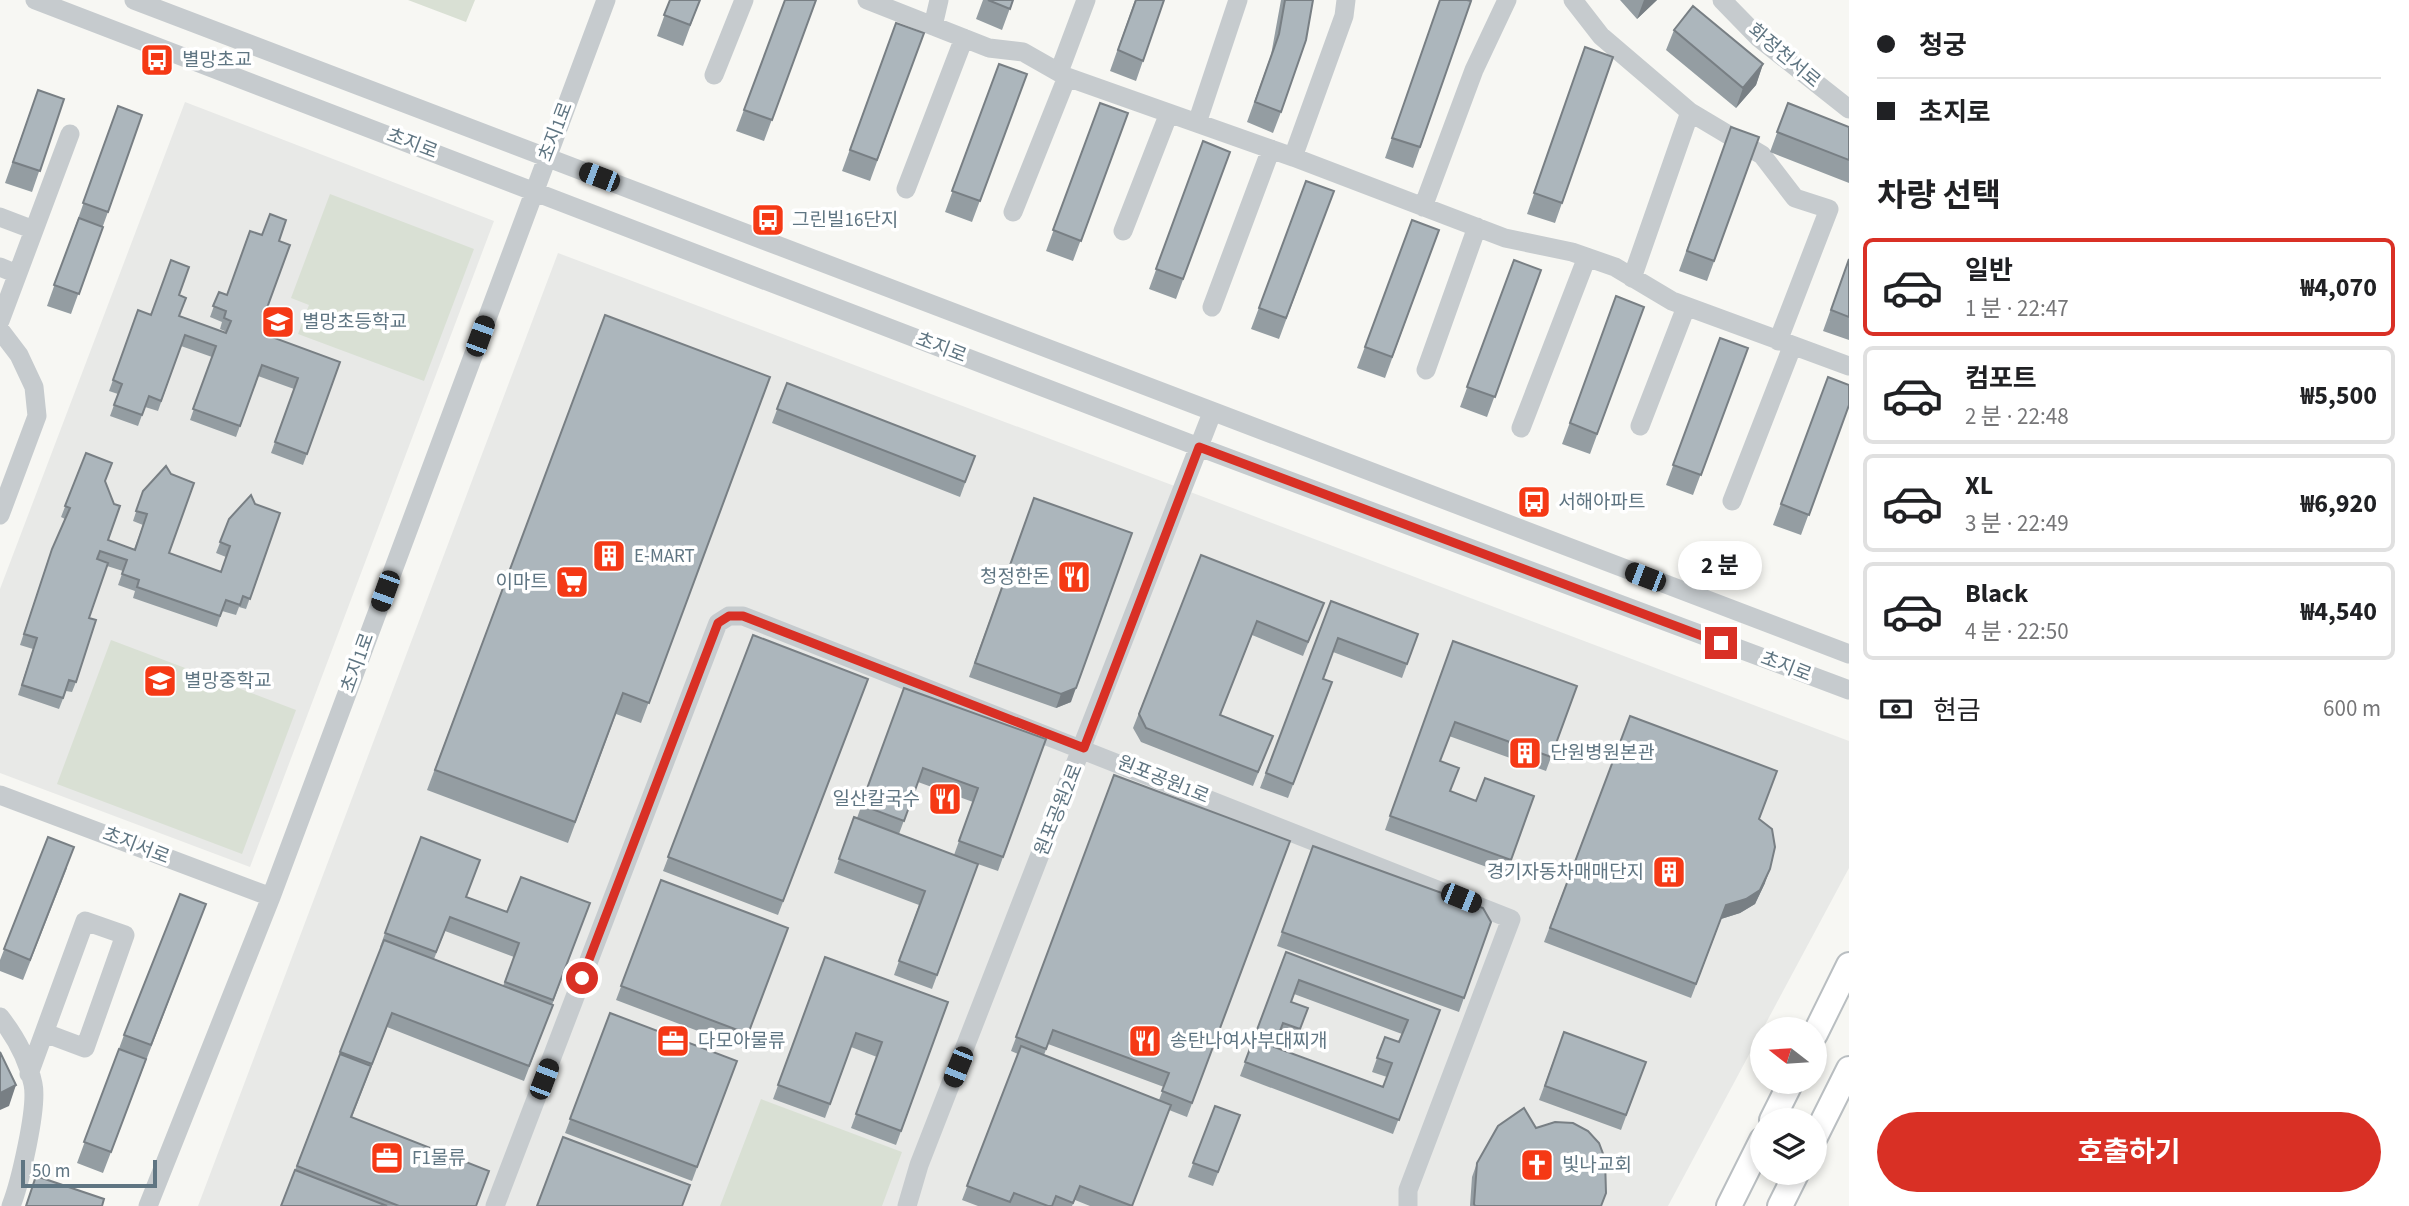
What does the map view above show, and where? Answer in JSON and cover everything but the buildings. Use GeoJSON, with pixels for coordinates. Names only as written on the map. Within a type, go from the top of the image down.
{"type":"FeatureCollection","features":[{"type":"Feature","properties":{"kind":"main road"},"geometry":{"type":"LineString","coordinates":[[1823,1017],[1849,965]]}},
{"type":"Feature","properties":{"kind":"main road"},"geometry":{"type":"LineString","coordinates":[[1827,1113],[1849,1069]]}},
{"type":"Feature","properties":{"kind":"main road"},"geometry":{"type":"LineString","coordinates":[[1729,1206],[1750,1164]]}},
{"type":"Feature","properties":{"kind":"main road"},"geometry":{"type":"LineString","coordinates":[[1780,1206],[1790,1185]]}},
{"type":"Feature","properties":{"kind":"street","name":"초지로"},"geometry":{"type":"LineString","coordinates":[[35,0],[1199,447],[1849,690]]}},
{"type":"Feature","properties":{"kind":"street","name":"초지로"},"geometry":{"type":"LineString","coordinates":[[134,0],[1849,654]]}},
{"type":"Feature","properties":{"kind":"street","name":"초지1로"},"geometry":{"type":"LineString","coordinates":[[148,1206],[271,897],[606,0]]}},
{"type":"Feature","properties":{"kind":"street"},"geometry":{"type":"LineString","coordinates":[[714,75],[744,0]]}},
{"type":"Feature","properties":{"kind":"street"},"geometry":{"type":"LineString","coordinates":[[867,0],[989,48],[1023,52],[1063,74],[1293,157],[1505,238],[1587,257],[1686,307],[1849,366]]}},
{"type":"Feature","properties":{"kind":"street"},"geometry":{"type":"LineString","coordinates":[[933,26],[939,0]]}},
{"type":"Feature","properties":{"kind":"street"},"geometry":{"type":"LineString","coordinates":[[1013,212],[1063,74],[1086,0]]}},
{"type":"Feature","properties":{"kind":"street"},"geometry":{"type":"LineString","coordinates":[[1197,123],[1238,0]]}},
{"type":"Feature","properties":{"kind":"street"},"geometry":{"type":"LineString","coordinates":[[1293,157],[1344,16],[1346,0]]}},
{"type":"Feature","properties":{"kind":"street"},"geometry":{"type":"LineString","coordinates":[[1423,207],[1474,70],[1507,0]]}},
{"type":"Feature","properties":{"kind":"street"},"geometry":{"type":"LineString","coordinates":[[1573,0],[1601,36],[1690,113],[1762,155],[1796,198],[1829,209],[1732,501]]}},
{"type":"Feature","properties":{"kind":"street","name":"화정천서로"},"geometry":{"type":"LineString","coordinates":[[1722,0],[1759,38],[1849,109]]}},
{"type":"Feature","properties":{"kind":"street"},"geometry":{"type":"LineString","coordinates":[[906,189],[964,38]]}},
{"type":"Feature","properties":{"kind":"street"},"geometry":{"type":"LineString","coordinates":[[1123,231],[1169,113]]}},
{"type":"Feature","properties":{"kind":"street"},"geometry":{"type":"LineString","coordinates":[[1632,278],[1690,113]]}},
{"type":"Feature","properties":{"kind":"street"},"geometry":{"type":"LineString","coordinates":[[0,320],[9,271],[34,230],[70,134]]}},
{"type":"Feature","properties":{"kind":"street"},"geometry":{"type":"LineString","coordinates":[[1212,307],[1271,149]]}},
{"type":"Feature","properties":{"kind":"street"},"geometry":{"type":"LineString","coordinates":[[0,217],[34,230]]}},
{"type":"Feature","properties":{"kind":"street"},"geometry":{"type":"LineString","coordinates":[[1426,370],[1477,228]]}},
{"type":"Feature","properties":{"kind":"street"},"geometry":{"type":"LineString","coordinates":[[1521,428],[1587,257]]}},
{"type":"Feature","properties":{"kind":"street"},"geometry":{"type":"LineString","coordinates":[[1640,426],[1686,307]]}},
{"type":"Feature","properties":{"kind":"street"},"geometry":{"type":"LineString","coordinates":[[0,330],[19,355],[34,387],[37,416],[0,515]]}},
{"type":"Feature","properties":{"kind":"street","name":"원포공원2로"},"geometry":{"type":"LineString","coordinates":[[907,1206],[919,1165],[1084,748],[1212,413]]}},
{"type":"Feature","properties":{"kind":"street","name":"원포공원1로"},"geometry":{"type":"LineString","coordinates":[[495,1206],[718,623],[729,616],[743,616],[1084,748],[1511,919],[1408,1190],[1408,1206]]}},
{"type":"Feature","properties":{"kind":"street","name":"초지서로"},"geometry":{"type":"LineString","coordinates":[[0,794],[271,897]]}},
{"type":"Feature","properties":{"kind":"street"},"geometry":{"type":"LineString","coordinates":[[29,1074],[85,921],[125,935],[85,1048],[45,1033]]}},
{"type":"Feature","properties":{"kind":"street"},"geometry":{"type":"LineString","coordinates":[[0,1017],[14,1035],[34,1086],[23,1174],[11,1206]]}},
{"type":"Feature","properties":{"kind":"shaded area"},"geometry":{"type":"Polygon","coordinates":[[[408,0],[475,0],[466,22],[408,0]]]}},
{"type":"Feature","properties":{"kind":"shaded area"},"geometry":{"type":"Polygon","coordinates":[[[185,102],[494,221],[250,867],[0,773],[0,589],[185,102]]]}},
{"type":"Feature","properties":{"kind":"shaded area"},"geometry":{"type":"Polygon","coordinates":[[[330,194],[474,249],[424,381],[298,334],[309,305],[291,298],[330,194]]]}},
{"type":"Feature","properties":{"kind":"shaded area"},"geometry":{"type":"Polygon","coordinates":[[[558,253],[1849,741],[1849,868],[1769,1017],[1750,1017],[1750,1053],[1668,1206],[198,1206],[558,253]]]}},
{"type":"Feature","properties":{"kind":"shaded area"},"geometry":{"type":"Polygon","coordinates":[[[111,640],[296,710],[242,854],[57,784],[111,640]]]}},
{"type":"Feature","properties":{"kind":"shaded area"},"geometry":{"type":"Polygon","coordinates":[[[761,1099],[902,1152],[882,1206],[720,1206],[761,1099]]]}},
{"type":"Feature","properties":{"kind":"place","name":"별망초교"},"geometry":{"type":"Point","coordinates":[157,60]}},
{"type":"Feature","properties":{"kind":"place","name":"그린빌16단지"},"geometry":{"type":"Point","coordinates":[768,220]}},
{"type":"Feature","properties":{"kind":"place","name":"별망초등학교"},"geometry":{"type":"Point","coordinates":[278,322]}},
{"type":"Feature","properties":{"kind":"place","name":"서해아파트"},"geometry":{"type":"Point","coordinates":[1534,502]}},
{"type":"Feature","properties":{"kind":"place","name":"E-MART"},"geometry":{"type":"Point","coordinates":[609,556]}},
{"type":"Feature","properties":{"kind":"place","name":"청정한돈"},"geometry":{"type":"Point","coordinates":[1074,577]}},
{"type":"Feature","properties":{"kind":"place","name":"이마트"},"geometry":{"type":"Point","coordinates":[572,582]}},
{"type":"Feature","properties":{"kind":"place","name":"별망중학교"},"geometry":{"type":"Point","coordinates":[160,681]}},
{"type":"Feature","properties":{"kind":"place","name":"단원병원본관"},"geometry":{"type":"Point","coordinates":[1525,753]}},
{"type":"Feature","properties":{"kind":"place","name":"일산칼국수"},"geometry":{"type":"Point","coordinates":[945,799]}},
{"type":"Feature","properties":{"kind":"place","name":"경기자동차매매단지"},"geometry":{"type":"Point","coordinates":[1669,872]}},
{"type":"Feature","properties":{"kind":"place","name":"다모아물류"},"geometry":{"type":"Point","coordinates":[673,1041]}},
{"type":"Feature","properties":{"kind":"place","name":"송탄나여사부대찌개"},"geometry":{"type":"Point","coordinates":[1145,1041]}},
{"type":"Feature","properties":{"kind":"place","name":"F1물류"},"geometry":{"type":"Point","coordinates":[387,1158]}},
{"type":"Feature","properties":{"kind":"place","name":"빛나교회"},"geometry":{"type":"Point","coordinates":[1537,1165]}},
{"type":"Feature","properties":{"kind":"route"},"geometry":{"type":"LineString","coordinates":[[582,978],[718,623],[729,616],[743,616],[1084,748],[1199,447],[1721,643]]}}]}
